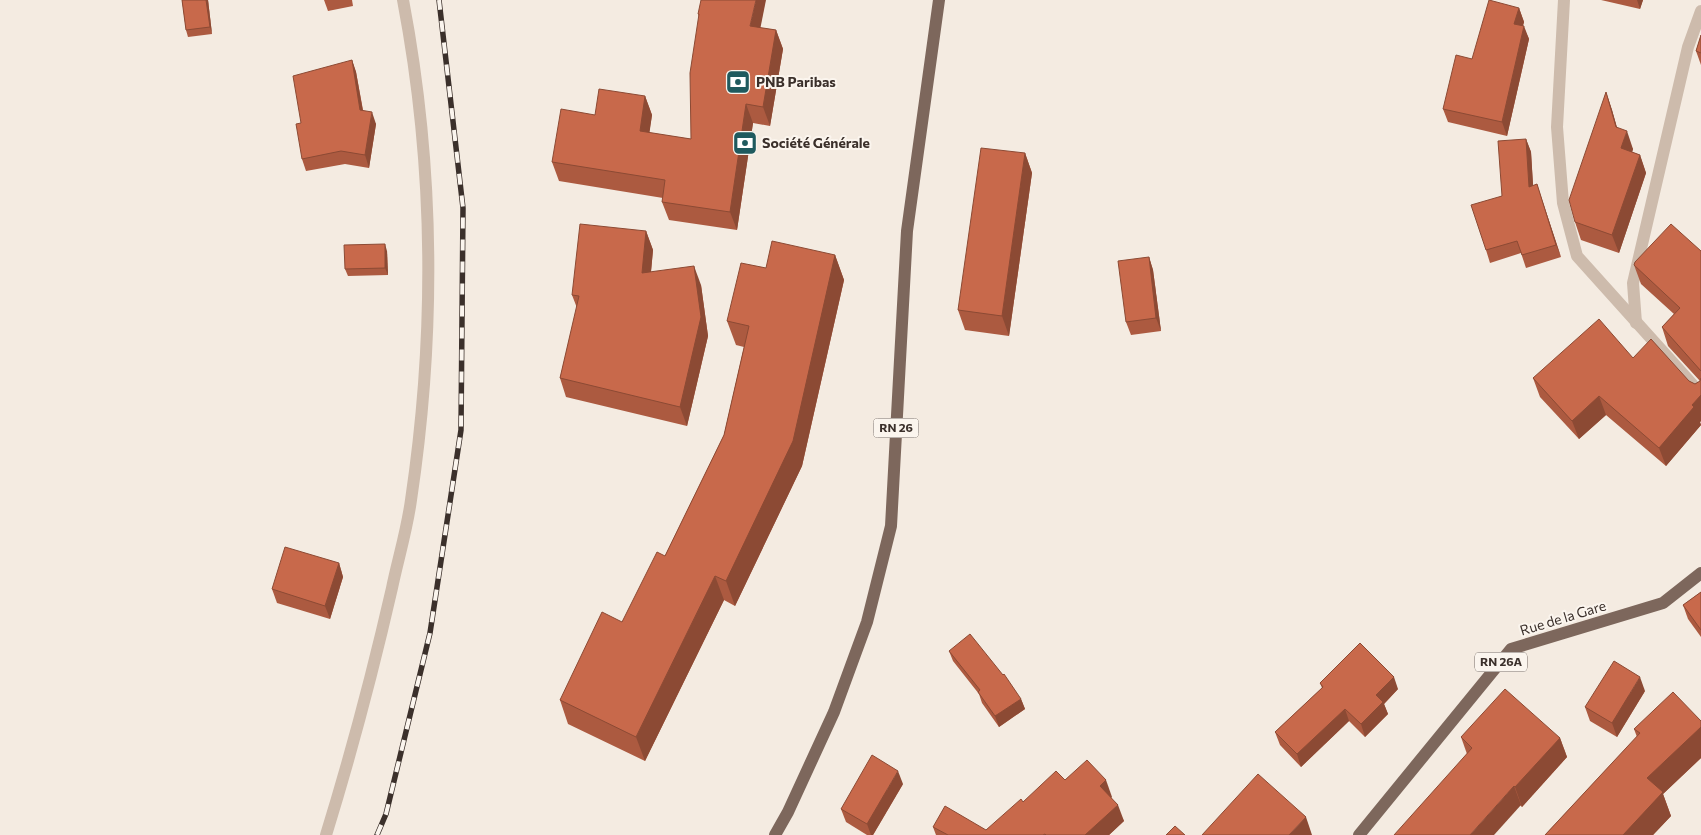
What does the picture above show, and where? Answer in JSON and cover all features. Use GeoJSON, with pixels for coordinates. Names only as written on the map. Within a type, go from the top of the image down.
{"type":"FeatureCollection","features":[{"type":"Feature","properties":{"kind":"main road","name":"RN 26"},"geometry":{"type":"LineString","coordinates":[[775,835],[788,812],[834,712],[867,622],[891,526],[907,231],[939,0]]}},
{"type":"Feature","properties":{"kind":"main road","name":"Rue de la Gare"},"geometry":{"type":"LineString","coordinates":[[1359,835],[1511,649],[1664,603],[1701,573]]}},
{"type":"Feature","properties":{"kind":"street"},"geometry":{"type":"LineString","coordinates":[[326,835],[344,779],[378,647],[411,502],[424,395],[429,309],[429,209],[420,106],[403,0]]}},
{"type":"Feature","properties":{"kind":"street"},"geometry":{"type":"LineString","coordinates":[[1564,0],[1557,127],[1563,203],[1577,256],[1701,394]]}},
{"type":"Feature","properties":{"kind":"street"},"geometry":{"type":"LineString","coordinates":[[1636,323],[1633,283],[1688,47],[1701,12]]}},
{"type":"Feature","properties":{"kind":"building"},"geometry":{"type":"Polygon","coordinates":[[[182,0],[206,0],[210,27],[186,30],[182,0]]]}},
{"type":"Feature","properties":{"kind":"building"},"geometry":{"type":"Polygon","coordinates":[[[701,0],[756,0],[750,26],[776,30],[763,107],[746,104],[730,212],[662,202],[665,180],[552,162],[561,109],[595,115],[599,89],[645,96],[640,131],[691,139],[690,73],[701,0]]]}},
{"type":"Feature","properties":{"kind":"building"},"geometry":{"type":"Polygon","coordinates":[[[1489,0],[1519,8],[1514,24],[1524,26],[1502,122],[1443,109],[1456,55],[1472,59],[1489,0]]]}},
{"type":"Feature","properties":{"kind":"building"},"geometry":{"type":"Polygon","coordinates":[[[1701,35],[1701,53],[1696,51],[1701,35]]]}},
{"type":"Feature","properties":{"kind":"building"},"geometry":{"type":"Polygon","coordinates":[[[352,60],[360,110],[372,112],[365,155],[341,151],[302,159],[296,124],[301,123],[293,76],[352,60]]]}},
{"type":"Feature","properties":{"kind":"building"},"geometry":{"type":"Polygon","coordinates":[[[1606,92],[1616,127],[1627,131],[1621,148],[1640,155],[1612,235],[1575,222],[1569,200],[1606,92]]]}},
{"type":"Feature","properties":{"kind":"building"},"geometry":{"type":"Polygon","coordinates":[[[1526,139],[1529,187],[1537,184],[1556,245],[1522,255],[1517,241],[1486,250],[1471,205],[1502,196],[1498,141],[1526,139]]]}},
{"type":"Feature","properties":{"kind":"building"},"geometry":{"type":"Polygon","coordinates":[[[981,148],[1025,153],[1002,316],[958,310],[981,148]]]}},
{"type":"Feature","properties":{"kind":"building"},"geometry":{"type":"Polygon","coordinates":[[[580,224],[646,231],[642,273],[694,266],[701,317],[680,407],[560,378],[579,296],[572,295],[580,224]]]}},
{"type":"Feature","properties":{"kind":"building"},"geometry":{"type":"Polygon","coordinates":[[[1671,224],[1701,251],[1701,371],[1662,327],[1680,308],[1634,265],[1671,224]]]}},
{"type":"Feature","properties":{"kind":"building"},"geometry":{"type":"Polygon","coordinates":[[[772,241],[835,255],[793,441],[726,581],[715,576],[636,737],[560,700],[602,612],[622,622],[657,552],[665,556],[724,435],[749,326],[727,321],[741,263],[766,268],[772,241]]]}},
{"type":"Feature","properties":{"kind":"building"},"geometry":{"type":"Polygon","coordinates":[[[385,244],[385,268],[345,269],[344,245],[385,244]]]}},
{"type":"Feature","properties":{"kind":"building"},"geometry":{"type":"Polygon","coordinates":[[[1149,257],[1156,318],[1126,322],[1118,261],[1149,257]]]}},
{"type":"Feature","properties":{"kind":"building"},"geometry":{"type":"Polygon","coordinates":[[[1599,319],[1633,358],[1651,339],[1689,381],[1695,384],[1701,378],[1701,395],[1692,405],[1694,407],[1659,448],[1599,396],[1572,421],[1533,378],[1599,319]]]}},
{"type":"Feature","properties":{"kind":"building"},"geometry":{"type":"Polygon","coordinates":[[[285,547],[339,563],[325,606],[272,589],[285,547]]]}},
{"type":"Feature","properties":{"kind":"building"},"geometry":{"type":"Polygon","coordinates":[[[1701,592],[1701,630],[1683,605],[1701,592]]]}},
{"type":"Feature","properties":{"kind":"building"},"geometry":{"type":"Polygon","coordinates":[[[970,634],[1004,674],[1021,699],[995,716],[978,692],[980,690],[949,651],[970,634]]]}},
{"type":"Feature","properties":{"kind":"building"},"geometry":{"type":"Polygon","coordinates":[[[1360,643],[1394,677],[1376,695],[1383,702],[1361,724],[1345,709],[1297,754],[1275,732],[1323,687],[1320,683],[1360,643]]]}},
{"type":"Feature","properties":{"kind":"building"},"geometry":{"type":"Polygon","coordinates":[[[1614,661],[1640,677],[1612,723],[1585,707],[1614,661]]]}},
{"type":"Feature","properties":{"kind":"building"},"geometry":{"type":"Polygon","coordinates":[[[1505,689],[1560,738],[1470,835],[1394,835],[1472,748],[1461,737],[1505,689]]]}},
{"type":"Feature","properties":{"kind":"building"},"geometry":{"type":"Polygon","coordinates":[[[1673,692],[1701,721],[1701,727],[1647,778],[1663,792],[1623,835],[1545,835],[1640,733],[1634,729],[1673,692]]]}},
{"type":"Feature","properties":{"kind":"building"},"geometry":{"type":"Polygon","coordinates":[[[872,755],[898,771],[867,824],[841,809],[872,755]]]}},
{"type":"Feature","properties":{"kind":"building"},"geometry":{"type":"Polygon","coordinates":[[[1087,760],[1106,780],[1100,786],[1118,805],[1085,835],[948,835],[933,827],[945,806],[986,830],[1021,799],[1023,802],[1056,771],[1065,780],[1087,760]]]}},
{"type":"Feature","properties":{"kind":"building"},"geometry":{"type":"Polygon","coordinates":[[[1258,774],[1306,817],[1289,835],[1202,835],[1258,774]]]}},
{"type":"Feature","properties":{"kind":"building"},"geometry":{"type":"Polygon","coordinates":[[[1175,826],[1185,835],[1166,835],[1175,826]]]}},
{"type":"Feature","properties":{"kind":"railway"},"geometry":{"type":"LineString","coordinates":[[377,835],[386,814],[430,633],[461,430],[463,208],[439,0]]}},
{"type":"Feature","properties":{"kind":"place","name":"PNB Paribas"},"geometry":{"type":"Point","coordinates":[738,82]}},
{"type":"Feature","properties":{"kind":"place","name":"Société Générale"},"geometry":{"type":"Point","coordinates":[745,143]}}]}
